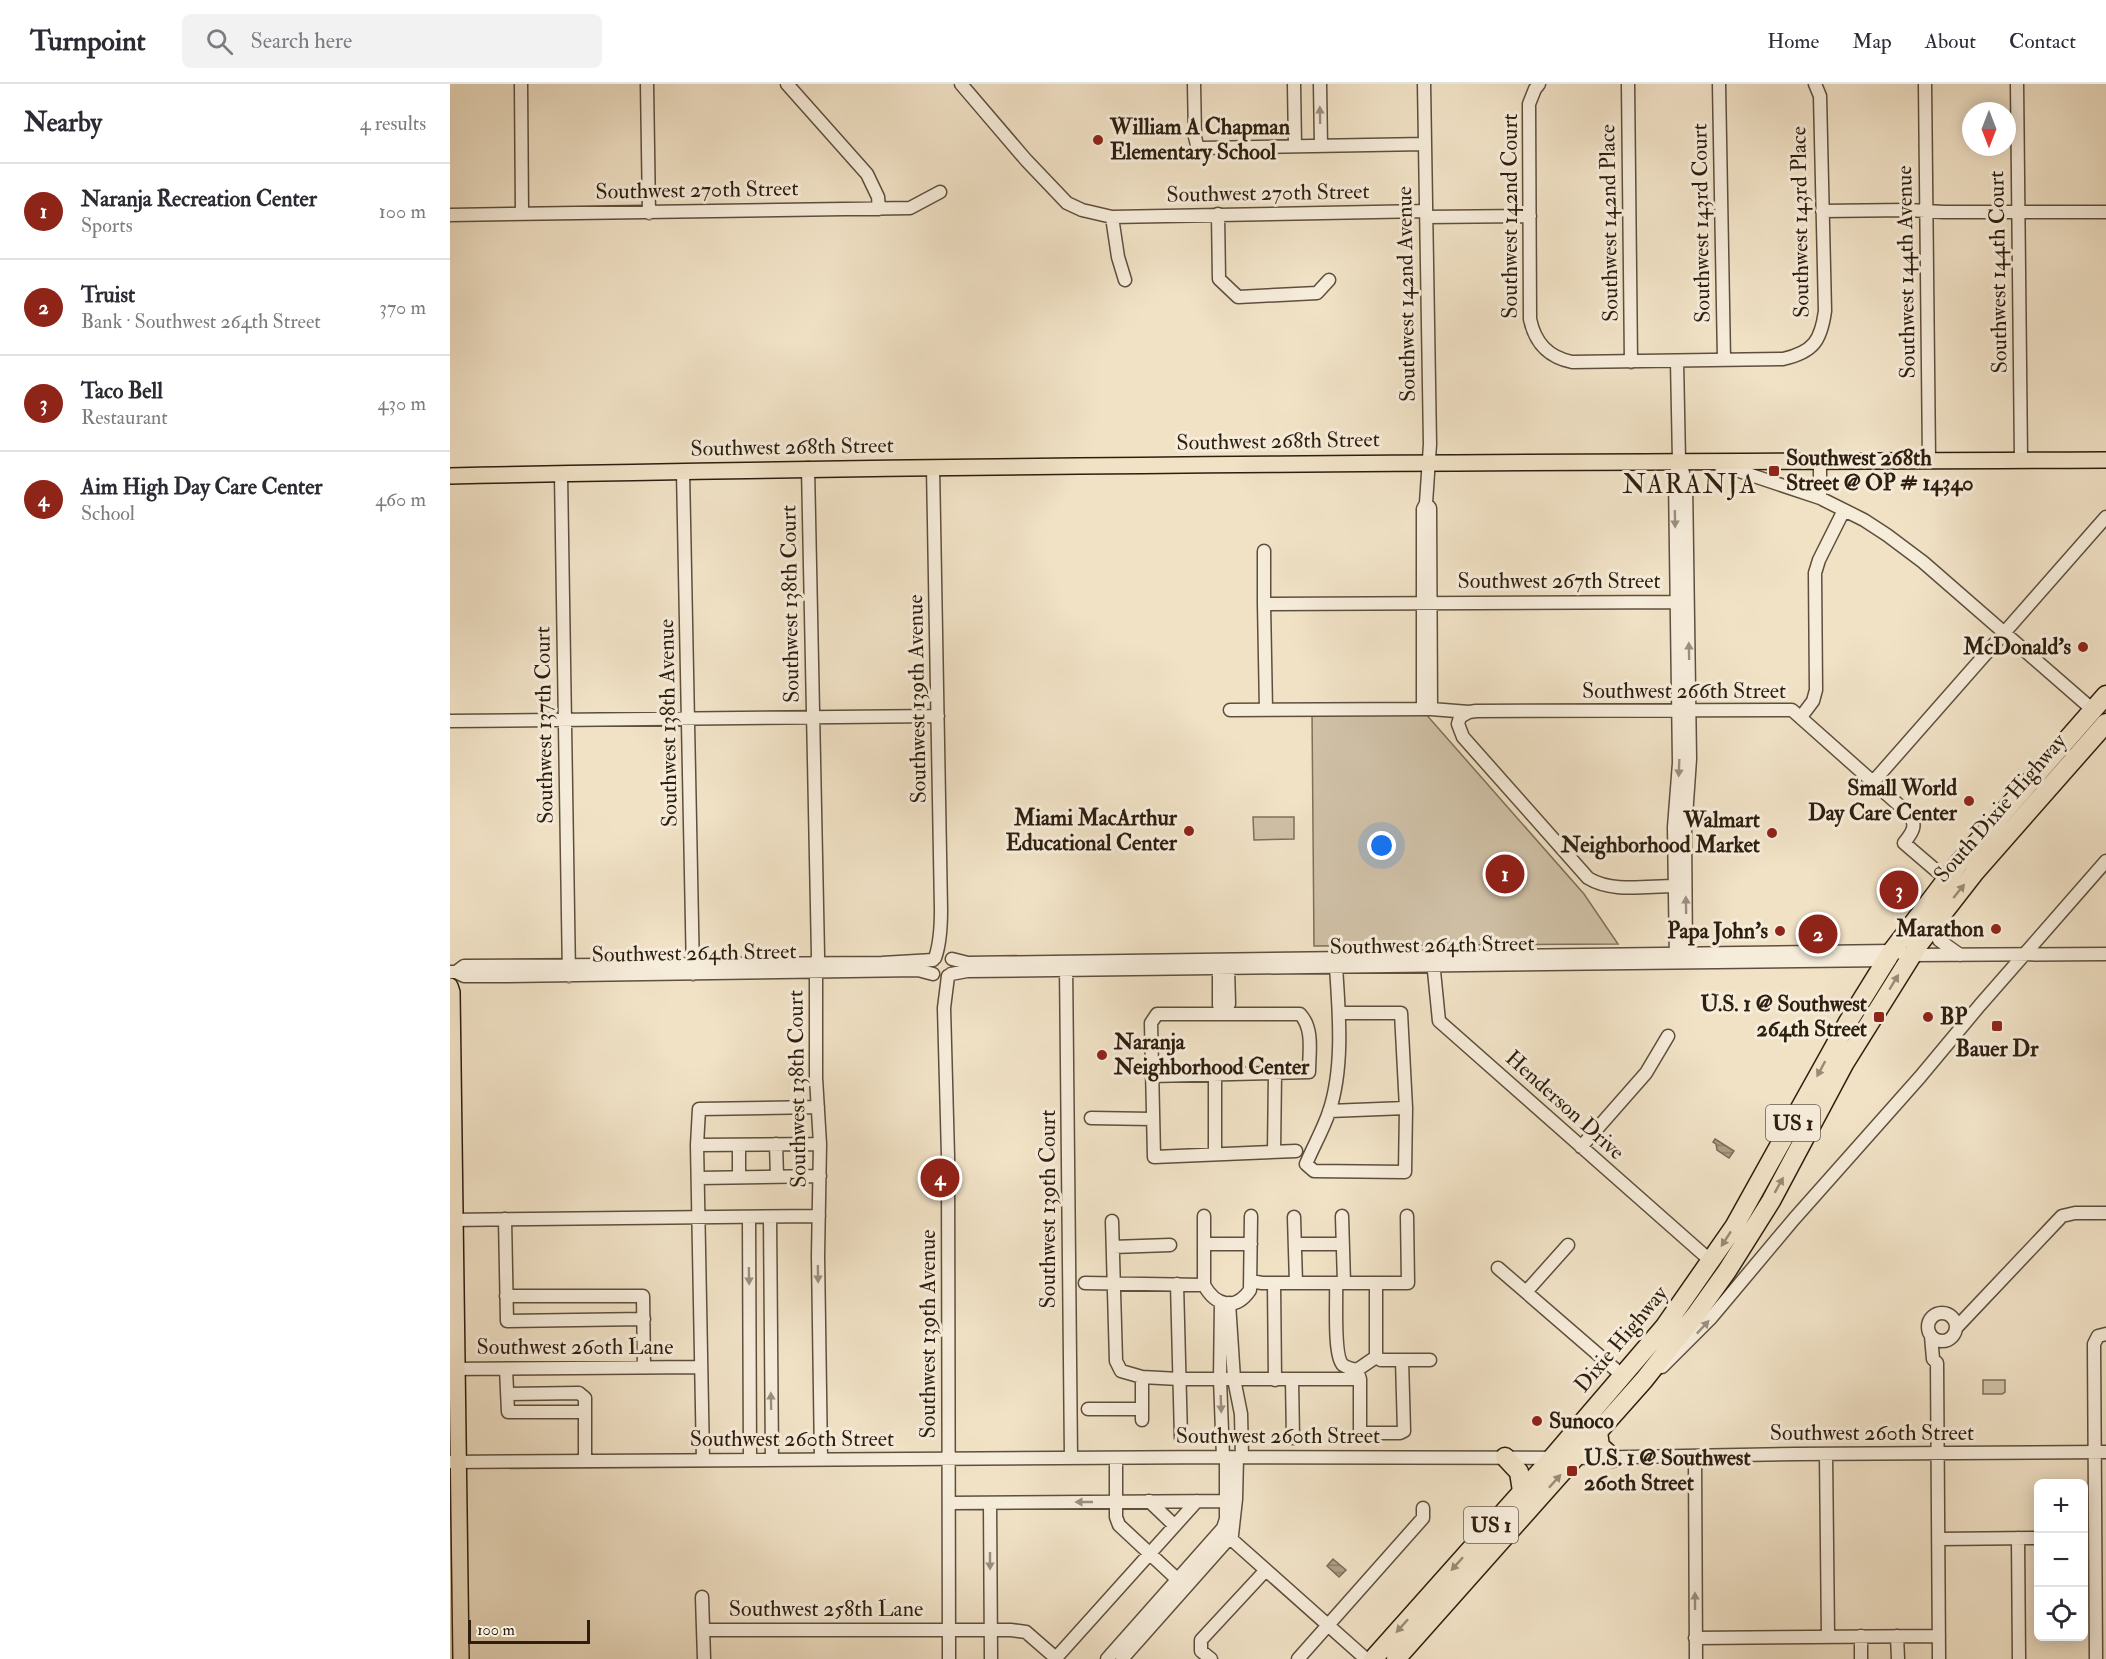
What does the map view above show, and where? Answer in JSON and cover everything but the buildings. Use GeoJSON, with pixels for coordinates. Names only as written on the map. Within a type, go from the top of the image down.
{"type":"FeatureCollection","features":[{"type":"Feature","properties":{"kind":"highway","name":"South Dixie Highway"},"geometry":{"type":"LineString","coordinates":[[1719,1267],[1754,1194],[1828,1057],[1889,956],[1946,879],[2106,695]]}},
{"type":"Feature","properties":{"kind":"highway"},"geometry":{"type":"LineString","coordinates":[[2036,802],[2049,774],[2091,724],[2092,710]]}},
{"type":"Feature","properties":{"kind":"highway","name":"South Dixie Highway"},"geometry":{"type":"LineString","coordinates":[[1644,1380],[1719,1267],[1771,1201],[1844,1064],[1933,923],[2106,723]]}},
{"type":"Feature","properties":{"kind":"highway","name":"Dixie Highway"},"geometry":{"type":"LineString","coordinates":[[1373,1659],[1719,1267]]}},
{"type":"Feature","properties":{"kind":"highway","name":"Dixie Highway"},"geometry":{"type":"LineString","coordinates":[[1396,1659],[1644,1380]]}},
{"type":"Feature","properties":{"kind":"highway"},"geometry":{"type":"LineString","coordinates":[[1598,1432],[1600,1446],[1612,1458]]}},
{"type":"Feature","properties":{"kind":"highway"},"geometry":{"type":"LineString","coordinates":[[1505,1457],[1519,1472],[1522,1491]]}},
{"type":"Feature","properties":{"kind":"main road","name":"Southwest 268th Street"},"geometry":{"type":"LineString","coordinates":[[450,476],[808,468],[1428,462],[2106,460]]}},
{"type":"Feature","properties":{"kind":"main road"},"geometry":{"type":"LineString","coordinates":[[452,976],[454,1462],[461,1659]]}},
{"type":"Feature","properties":{"kind":"street"},"geometry":{"type":"LineString","coordinates":[[521,84],[522,213]]}},
{"type":"Feature","properties":{"kind":"street"},"geometry":{"type":"LineString","coordinates":[[647,84],[649,213]]}},
{"type":"Feature","properties":{"kind":"street"},"geometry":{"type":"LineString","coordinates":[[787,84],[867,174],[878,197],[879,209]]}},
{"type":"Feature","properties":{"kind":"street","name":"Southwest 270th Street"},"geometry":{"type":"LineString","coordinates":[[961,84],[1026,160],[1067,203],[1082,210],[1112,217],[1218,214],[1530,216]]}},
{"type":"Feature","properties":{"kind":"street"},"geometry":{"type":"LineString","coordinates":[[1194,84],[1197,145],[1202,148],[1425,144]]}},
{"type":"Feature","properties":{"kind":"street"},"geometry":{"type":"LineString","coordinates":[[1294,84],[1295,146]]}},
{"type":"Feature","properties":{"kind":"street"},"geometry":{"type":"LineString","coordinates":[[1320,84],[1321,146]]}},
{"type":"Feature","properties":{"kind":"street","name":"Southwest 142nd Avenue"},"geometry":{"type":"LineString","coordinates":[[1424,84],[1430,444],[1426,502],[1431,508],[1426,602],[1427,709]]}},
{"type":"Feature","properties":{"kind":"street","name":"Southwest 142nd Place"},"geometry":{"type":"LineString","coordinates":[[1628,84],[1631,362]]}},
{"type":"Feature","properties":{"kind":"street","name":"Southwest 143rd Court"},"geometry":{"type":"LineString","coordinates":[[1719,84],[1724,360]]}},
{"type":"Feature","properties":{"kind":"street","name":"Southwest 144th Avenue"},"geometry":{"type":"LineString","coordinates":[[1925,84],[1929,460]]}},
{"type":"Feature","properties":{"kind":"street","name":"Southwest 144th Court"},"geometry":{"type":"LineString","coordinates":[[2017,84],[2021,460]]}},
{"type":"Feature","properties":{"kind":"street","name":"Southwest 142nd Court"},"geometry":{"type":"LineString","coordinates":[[1537,86],[1530,104],[1530,319],[1538,342],[1547,352],[1559,359],[1572,362],[1631,362]]}},
{"type":"Feature","properties":{"kind":"street","name":"Southwest 143rd Place"},"geometry":{"type":"LineString","coordinates":[[1724,360],[1792,357],[1814,345],[1822,333],[1826,311],[1817,90]]}},
{"type":"Feature","properties":{"kind":"street","name":"Southwest 270th Street"},"geometry":{"type":"LineString","coordinates":[[450,215],[910,208],[940,192]]}},
{"type":"Feature","properties":{"kind":"street"},"geometry":{"type":"LineString","coordinates":[[1822,211],[2106,212]]}},
{"type":"Feature","properties":{"kind":"street"},"geometry":{"type":"LineString","coordinates":[[1218,214],[1219,279],[1238,297],[1317,293],[1329,280]]}},
{"type":"Feature","properties":{"kind":"street"},"geometry":{"type":"LineString","coordinates":[[1112,217],[1118,257],[1125,280]]}},
{"type":"Feature","properties":{"kind":"street"},"geometry":{"type":"LineString","coordinates":[[1631,362],[1724,360]]}},
{"type":"Feature","properties":{"kind":"street"},"geometry":{"type":"LineString","coordinates":[[1677,361],[1679,461],[1686,478],[1682,602],[1684,710],[1690,759],[1681,958]]}},
{"type":"Feature","properties":{"kind":"street"},"geometry":{"type":"LineString","coordinates":[[1820,460],[1820,498]]}},
{"type":"Feature","properties":{"kind":"street"},"geometry":{"type":"LineString","coordinates":[[1708,461],[1820,498],[1864,520],[1907,549],[2092,710]]}},
{"type":"Feature","properties":{"kind":"street","name":"Southwest 139th Avenue"},"geometry":{"type":"LineString","coordinates":[[933,467],[941,929],[934,959]]}},
{"type":"Feature","properties":{"kind":"street","name":"Southwest 138th Court"},"geometry":{"type":"LineString","coordinates":[[808,468],[820,1144],[821,1459]]}},
{"type":"Feature","properties":{"kind":"street","name":"Southwest 138th Avenue"},"geometry":{"type":"LineString","coordinates":[[683,471],[690,718],[693,970]]}},
{"type":"Feature","properties":{"kind":"street","name":"Southwest 137th Court"},"geometry":{"type":"LineString","coordinates":[[561,474],[569,970]]}},
{"type":"Feature","properties":{"kind":"street"},"geometry":{"type":"LineString","coordinates":[[1801,717],[1813,701],[1816,690],[1815,581],[1817,566],[1844,510]]}},
{"type":"Feature","properties":{"kind":"street"},"geometry":{"type":"LineString","coordinates":[[1873,782],[2106,518]]}},
{"type":"Feature","properties":{"kind":"street"},"geometry":{"type":"LineString","coordinates":[[1263,551],[1266,710]]}},
{"type":"Feature","properties":{"kind":"street","name":"Southwest 267th Street"},"geometry":{"type":"LineString","coordinates":[[1264,604],[1682,602]]}},
{"type":"Feature","properties":{"kind":"street"},"geometry":{"type":"LineString","coordinates":[[1230,710],[1427,709],[1464,714],[1458,728],[1463,737],[1582,872],[1594,882],[1613,886],[1674,886]]}},
{"type":"Feature","properties":{"kind":"street"},"geometry":{"type":"LineString","coordinates":[[1681,958],[1674,886],[1674,827],[1684,710]]}},
{"type":"Feature","properties":{"kind":"street","name":"Southwest 266th Street"},"geometry":{"type":"LineString","coordinates":[[1464,714],[1792,710],[1913,819],[1913,828],[1904,843],[1946,879]]}},
{"type":"Feature","properties":{"kind":"street"},"geometry":{"type":"LineString","coordinates":[[450,722],[938,716]]}},
{"type":"Feature","properties":{"kind":"street"},"geometry":{"type":"LineString","coordinates":[[1644,1380],[1676,1355],[1711,1318],[2106,861]]}},
{"type":"Feature","properties":{"kind":"street"},"geometry":{"type":"LineString","coordinates":[[1933,923],[1939,940],[1960,955]]}},
{"type":"Feature","properties":{"kind":"street","name":"Southwest 139th Avenue"},"geometry":{"type":"LineString","coordinates":[[941,929],[945,935],[950,958]]}},
{"type":"Feature","properties":{"kind":"street","name":"Southwest 264th Street"},"geometry":{"type":"LineString","coordinates":[[452,976],[569,970],[817,968],[918,970],[942,975],[967,971],[1066,966],[2106,954]]}},
{"type":"Feature","properties":{"kind":"street"},"geometry":{"type":"LineString","coordinates":[[942,955],[950,958],[954,968],[942,975],[931,967],[934,959],[942,955]]}},
{"type":"Feature","properties":{"kind":"street","name":"Southwest 264th Street"},"geometry":{"type":"LineString","coordinates":[[950,958],[964,963],[1224,968],[1339,967],[1433,961]]}},
{"type":"Feature","properties":{"kind":"street","name":"Southwest 264th Street"},"geometry":{"type":"LineString","coordinates":[[817,968],[934,959]]}},
{"type":"Feature","properties":{"kind":"street","name":"Henderson Drive"},"geometry":{"type":"LineString","coordinates":[[1433,961],[1439,1021],[1719,1267]]}},
{"type":"Feature","properties":{"kind":"street","name":"Southwest 139th Court"},"geometry":{"type":"LineString","coordinates":[[1066,966],[1071,1458]]}},
{"type":"Feature","properties":{"kind":"street"},"geometry":{"type":"LineString","coordinates":[[1339,967],[1340,1013],[1336,1075],[1329,1111],[1306,1164],[1314,1172],[1406,1172],[1406,1108],[1401,1013],[1340,1013]]}},
{"type":"Feature","properties":{"kind":"street"},"geometry":{"type":"LineString","coordinates":[[1223,1014],[1219,1005],[1224,990],[1224,968]]}},
{"type":"Feature","properties":{"kind":"street","name":"Southwest 139th Avenue"},"geometry":{"type":"LineString","coordinates":[[942,975],[940,999],[944,1008],[948,1156],[949,1659]]}},
{"type":"Feature","properties":{"kind":"street"},"geometry":{"type":"LineString","coordinates":[[1152,1076],[1308,1072],[1309,1029],[1300,1014],[1157,1014],[1151,1023],[1152,1119],[1154,1157],[1296,1151]]}},
{"type":"Feature","properties":{"kind":"street"},"geometry":{"type":"LineString","coordinates":[[1581,1147],[1646,1073],[1668,1036]]}},
{"type":"Feature","properties":{"kind":"street"},"geometry":{"type":"LineString","coordinates":[[1274,1152],[1275,1073]]}},
{"type":"Feature","properties":{"kind":"street"},"geometry":{"type":"LineString","coordinates":[[1215,1074],[1215,1154]]}},
{"type":"Feature","properties":{"kind":"street"},"geometry":{"type":"LineString","coordinates":[[703,1460],[697,1146],[699,1109],[818,1107]]}},
{"type":"Feature","properties":{"kind":"street"},"geometry":{"type":"LineString","coordinates":[[1329,1111],[1406,1108]]}},
{"type":"Feature","properties":{"kind":"street"},"geometry":{"type":"LineString","coordinates":[[1091,1118],[1152,1119]]}},
{"type":"Feature","properties":{"kind":"street"},"geometry":{"type":"LineString","coordinates":[[776,1144],[777,1177]]}},
{"type":"Feature","properties":{"kind":"street"},"geometry":{"type":"LineString","coordinates":[[697,1146],[820,1144]]}},
{"type":"Feature","properties":{"kind":"street"},"geometry":{"type":"LineString","coordinates":[[739,1145],[739,1177]]}},
{"type":"Feature","properties":{"kind":"street"},"geometry":{"type":"LineString","coordinates":[[698,1178],[820,1176]]}},
{"type":"Feature","properties":{"kind":"street"},"geometry":{"type":"LineString","coordinates":[[1936,1363],[1953,1334],[1974,1308],[2062,1216],[2075,1213],[2106,1213]]}},
{"type":"Feature","properties":{"kind":"street"},"geometry":{"type":"LineString","coordinates":[[453,1220],[819,1216]]}},
{"type":"Feature","properties":{"kind":"street"},"geometry":{"type":"LineString","coordinates":[[1204,1216],[1204,1285],[1214,1299],[1225,1303],[1238,1300],[1248,1293],[1251,1281],[1251,1216]]}},
{"type":"Feature","properties":{"kind":"street"},"geometry":{"type":"LineString","coordinates":[[1342,1216],[1337,1351],[1341,1363],[1358,1375]]}},
{"type":"Feature","properties":{"kind":"street"},"geometry":{"type":"LineString","coordinates":[[1251,1281],[1408,1283],[1407,1216]]}},
{"type":"Feature","properties":{"kind":"street"},"geometry":{"type":"LineString","coordinates":[[770,1217],[772,1459]]}},
{"type":"Feature","properties":{"kind":"street"},"geometry":{"type":"LineString","coordinates":[[1294,1217],[1296,1283]]}},
{"type":"Feature","properties":{"kind":"street"},"geometry":{"type":"LineString","coordinates":[[749,1218],[750,1459]]}},
{"type":"Feature","properties":{"kind":"street"},"geometry":{"type":"LineString","coordinates":[[505,1219],[507,1321],[644,1319]]}},
{"type":"Feature","properties":{"kind":"street"},"geometry":{"type":"LineString","coordinates":[[1112,1221],[1116,1361],[1121,1371],[1142,1377],[1292,1380],[1358,1375],[1376,1357],[1376,1283]]}},
{"type":"Feature","properties":{"kind":"street"},"geometry":{"type":"LineString","coordinates":[[1204,1244],[1251,1244]]}},
{"type":"Feature","properties":{"kind":"street"},"geometry":{"type":"LineString","coordinates":[[1295,1244],[1342,1244]]}},
{"type":"Feature","properties":{"kind":"street"},"geometry":{"type":"LineString","coordinates":[[1113,1246],[1170,1245]]}},
{"type":"Feature","properties":{"kind":"street"},"geometry":{"type":"LineString","coordinates":[[1526,1292],[1568,1245]]}},
{"type":"Feature","properties":{"kind":"street"},"geometry":{"type":"LineString","coordinates":[[1719,1267],[1739,1273],[1752,1268]]}},
{"type":"Feature","properties":{"kind":"street"},"geometry":{"type":"LineString","coordinates":[[1498,1268],[1623,1376]]}},
{"type":"Feature","properties":{"kind":"street"},"geometry":{"type":"LineString","coordinates":[[1085,1283],[1204,1285]]}},
{"type":"Feature","properties":{"kind":"street"},"geometry":{"type":"LineString","coordinates":[[1274,1283],[1275,1380]]}},
{"type":"Feature","properties":{"kind":"street"},"geometry":{"type":"LineString","coordinates":[[1177,1284],[1181,1438]]}},
{"type":"Feature","properties":{"kind":"street"},"geometry":{"type":"LineString","coordinates":[[506,1296],[643,1296],[644,1367]]}},
{"type":"Feature","properties":{"kind":"street"},"geometry":{"type":"LineString","coordinates":[[1107,1659],[1223,1528],[1226,1519],[1232,1457],[1241,1414],[1226,1341],[1225,1303]]}},
{"type":"Feature","properties":{"kind":"street"},"geometry":{"type":"LineString","coordinates":[[1950,1316],[1974,1308]]}},
{"type":"Feature","properties":{"kind":"street"},"geometry":{"type":"LineString","coordinates":[[1931,1336],[1942,1341],[1953,1334],[1955,1321],[1942,1313],[1932,1317],[1928,1328],[1933,1359],[1936,1363],[1939,1659]]}},
{"type":"Feature","properties":{"kind":"street"},"geometry":{"type":"LineString","coordinates":[[2096,1659],[2089,1538],[2100,1452],[2100,1374],[2094,1340],[2106,1334]]}},
{"type":"Feature","properties":{"kind":"street"},"geometry":{"type":"LineString","coordinates":[[1122,1659],[1230,1538],[1234,1529],[1232,1457],[1220,1379],[1226,1341]]}},
{"type":"Feature","properties":{"kind":"street"},"geometry":{"type":"LineString","coordinates":[[1376,1357],[1381,1360],[1430,1360]]}},
{"type":"Feature","properties":{"kind":"street"},"geometry":{"type":"LineString","coordinates":[[1358,1375],[1360,1433],[1400,1433],[1404,1431],[1402,1360]]}},
{"type":"Feature","properties":{"kind":"street","name":"Southwest 260th Lane"},"geometry":{"type":"LineString","coordinates":[[454,1369],[701,1367]]}},
{"type":"Feature","properties":{"kind":"street"},"geometry":{"type":"LineString","coordinates":[[506,1369],[508,1412],[585,1412]]}},
{"type":"Feature","properties":{"kind":"street"},"geometry":{"type":"LineString","coordinates":[[1088,1409],[1142,1415],[1142,1377]]}},
{"type":"Feature","properties":{"kind":"street"},"geometry":{"type":"LineString","coordinates":[[1292,1380],[1293,1438]]}},
{"type":"Feature","properties":{"kind":"street"},"geometry":{"type":"LineString","coordinates":[[508,1394],[579,1393],[585,1398],[585,1460]]}},
{"type":"Feature","properties":{"kind":"street","name":"Southwest 260th Street"},"geometry":{"type":"LineString","coordinates":[[454,1462],[1232,1457],[1612,1458],[2100,1452]]}},
{"type":"Feature","properties":{"kind":"street"},"geometry":{"type":"LineString","coordinates":[[1826,1454],[1828,1636]]}},
{"type":"Feature","properties":{"kind":"street"},"geometry":{"type":"LineString","coordinates":[[1695,1456],[1696,1659]]}},
{"type":"Feature","properties":{"kind":"street"},"geometry":{"type":"LineString","coordinates":[[1116,1458],[1116,1517],[1119,1525],[1178,1580]]}},
{"type":"Feature","properties":{"kind":"street"},"geometry":{"type":"LineString","coordinates":[[1056,1659],[1148,1553],[1197,1501]]}},
{"type":"Feature","properties":{"kind":"street"},"geometry":{"type":"LineString","coordinates":[[950,1503],[1227,1501]]}},
{"type":"Feature","properties":{"kind":"street"},"geometry":{"type":"LineString","coordinates":[[1149,1502],[1174,1526]]}},
{"type":"Feature","properties":{"kind":"street"},"geometry":{"type":"LineString","coordinates":[[990,1503],[991,1659]]}},
{"type":"Feature","properties":{"kind":"street"},"geometry":{"type":"LineString","coordinates":[[1298,1659],[1423,1518],[1423,1508]]}},
{"type":"Feature","properties":{"kind":"street"},"geometry":{"type":"LineString","coordinates":[[1230,1538],[1366,1659]]}},
{"type":"Feature","properties":{"kind":"street"},"geometry":{"type":"LineString","coordinates":[[2018,1538],[2019,1659]]}},
{"type":"Feature","properties":{"kind":"street"},"geometry":{"type":"LineString","coordinates":[[1938,1539],[2034,1538]]}},
{"type":"Feature","properties":{"kind":"street"},"geometry":{"type":"LineString","coordinates":[[1210,1659],[1201,1651],[1201,1640],[1265,1571]]}},
{"type":"Feature","properties":{"kind":"street"},"geometry":{"type":"LineString","coordinates":[[702,1597],[704,1659]]}},
{"type":"Feature","properties":{"kind":"street","name":"Southwest 258th Lane"},"geometry":{"type":"LineString","coordinates":[[703,1630],[1026,1632],[1056,1659]]}},
{"type":"Feature","properties":{"kind":"street"},"geometry":{"type":"LineString","coordinates":[[1861,1636],[1861,1659]]}},
{"type":"Feature","properties":{"kind":"street"},"geometry":{"type":"LineString","coordinates":[[1897,1636],[1898,1659]]}},
{"type":"Feature","properties":{"kind":"street"},"geometry":{"type":"LineString","coordinates":[[1695,1638],[1939,1636]]}},
{"type":"Feature","properties":{"kind":"shaded area"},"geometry":{"type":"Polygon","coordinates":[[[1424,712],[1584,894],[1618,944],[1314,946],[1312,713],[1424,712]]]}},
{"type":"Feature","properties":{"kind":"shaded area"},"geometry":{"type":"Polygon","coordinates":[[[1253,817],[1294,817],[1294,839],[1254,840],[1253,817]]]}},
{"type":"Feature","properties":{"kind":"shaded area"},"geometry":{"type":"Polygon","coordinates":[[[1498,857],[1517,858],[1517,887],[1489,888],[1489,870],[1498,869],[1498,857]]]}},
{"type":"Feature","properties":{"kind":"shaded area"},"geometry":{"type":"Polygon","coordinates":[[[1715,1139],[1734,1151],[1729,1158],[1717,1150],[1713,1142],[1715,1139]]]}},
{"type":"Feature","properties":{"kind":"shaded area"},"geometry":{"type":"Polygon","coordinates":[[[1983,1380],[2005,1380],[2005,1392],[1983,1394],[1983,1380]]]}},
{"type":"Feature","properties":{"kind":"shaded area"},"geometry":{"type":"Polygon","coordinates":[[[1333,1559],[1346,1570],[1339,1577],[1327,1566],[1333,1559]]]}},
{"type":"Feature","properties":{"kind":"place","name":"William A Chapman Elementary School"},"geometry":{"type":"Point","coordinates":[1098,140]}},
{"type":"Feature","properties":{"kind":"place","name":"Southwest 268th Street @ OP # 14340"},"geometry":{"type":"Point","coordinates":[1774,471]}},
{"type":"Feature","properties":{"kind":"place","name":"McDonald's"},"geometry":{"type":"Point","coordinates":[2083,647]}},
{"type":"Feature","properties":{"kind":"place","name":"Small World Day Care Center"},"geometry":{"type":"Point","coordinates":[1969,801]}},
{"type":"Feature","properties":{"kind":"place","name":"Miami MacArthur Educational Center"},"geometry":{"type":"Point","coordinates":[1189,831]}},
{"type":"Feature","properties":{"kind":"place","name":"Walmart Neighborhood Market"},"geometry":{"type":"Point","coordinates":[1772,833]}},
{"type":"Feature","properties":{"kind":"place","name":"Naranja Recreation Center"},"geometry":{"type":"Point","coordinates":[1505,874]}},
{"type":"Feature","properties":{"kind":"place","name":"Taco Bell"},"geometry":{"type":"Point","coordinates":[1899,890]}},
{"type":"Feature","properties":{"kind":"place","name":"Marathon"},"geometry":{"type":"Point","coordinates":[1996,929]}},
{"type":"Feature","properties":{"kind":"place","name":"Papa John's"},"geometry":{"type":"Point","coordinates":[1780,931]}},
{"type":"Feature","properties":{"kind":"place","name":"Truist"},"geometry":{"type":"Point","coordinates":[1818,934]}},
{"type":"Feature","properties":{"kind":"place","name":"U.S. 1 @ Southwest 264th Street"},"geometry":{"type":"Point","coordinates":[1879,1017]}},
{"type":"Feature","properties":{"kind":"place","name":"BP"},"geometry":{"type":"Point","coordinates":[1928,1017]}},
{"type":"Feature","properties":{"kind":"place","name":"Bauer Dr"},"geometry":{"type":"Point","coordinates":[1997,1026]}},
{"type":"Feature","properties":{"kind":"place","name":"Naranja Neighborhood Center"},"geometry":{"type":"Point","coordinates":[1102,1055]}},
{"type":"Feature","properties":{"kind":"place","name":"Aim High Day Care Center"},"geometry":{"type":"Point","coordinates":[940,1178]}},
{"type":"Feature","properties":{"kind":"place","name":"Sunoco"},"geometry":{"type":"Point","coordinates":[1537,1421]}},
{"type":"Feature","properties":{"kind":"place","name":"U.S. 1 @ Southwest 260th Street"},"geometry":{"type":"Point","coordinates":[1572,1471]}},
{"type":"Feature","properties":{"kind":"district","name":"NARANJA"},"geometry":{"type":"Point","coordinates":[1690,485]}}]}
